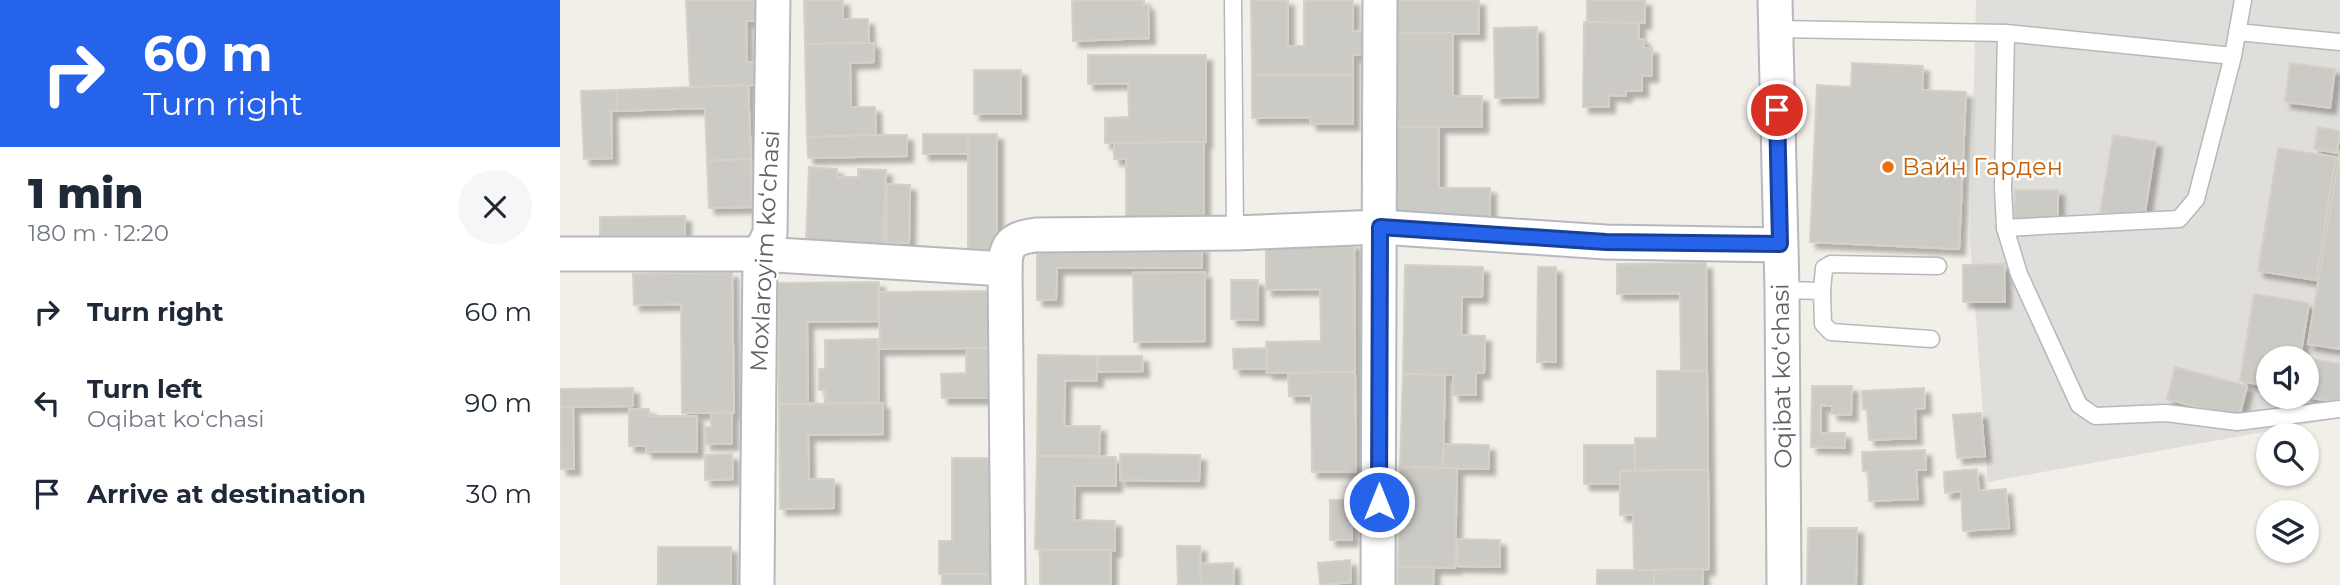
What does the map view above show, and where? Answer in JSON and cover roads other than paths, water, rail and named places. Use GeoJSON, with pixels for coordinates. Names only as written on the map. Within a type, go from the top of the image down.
{"type":"FeatureCollection","features":[{"type":"Feature","properties":{"kind":"street","name":"Moxlaroyim koʻchasi"},"geometry":{"type":"LineString","coordinates":[[757,585],[760,254],[770,233],[773,0]]}},
{"type":"Feature","properties":{"kind":"street"},"geometry":{"type":"LineString","coordinates":[[1378,585],[1380,0]]}},
{"type":"Feature","properties":{"kind":"street","name":"Oqibat koʻchasi"},"geometry":{"type":"LineString","coordinates":[[1775,14],[1782,290],[1784,585]]}},
{"type":"Feature","properties":{"kind":"street"},"geometry":{"type":"LineString","coordinates":[[1008,585],[1004,269],[1007,249],[1020,237],[1380,227],[1606,242],[1780,244]]}},
{"type":"Feature","properties":{"kind":"street"},"geometry":{"type":"LineString","coordinates":[[560,254],[760,254],[1004,269]]}},
{"type":"Feature","properties":{"kind":"lane"},"geometry":{"type":"LineString","coordinates":[[1233,0],[1236,233]]}},
{"type":"Feature","properties":{"kind":"lane"},"geometry":{"type":"LineString","coordinates":[[2005,228],[2179,219],[2196,199],[2233,55],[2243,0]]}},
{"type":"Feature","properties":{"kind":"lane"},"geometry":{"type":"LineString","coordinates":[[1775,14],[2233,55]]}},
{"type":"Feature","properties":{"kind":"lane"},"geometry":{"type":"LineString","coordinates":[[2238,32],[2340,42]]}},
{"type":"Feature","properties":{"kind":"lane"},"geometry":{"type":"LineString","coordinates":[[2006,33],[2003,188],[2005,228],[2019,274],[2080,405],[2095,416],[2166,413],[2237,422],[2340,409]]}},
{"type":"Feature","properties":{"kind":"lane"},"geometry":{"type":"LineString","coordinates":[[1931,339],[1831,332],[1824,324],[1824,268],[1831,264],[1938,266]]}},
{"type":"Feature","properties":{"kind":"lane"},"geometry":{"type":"LineString","coordinates":[[1782,290],[1822,291]]}},
{"type":"Feature","properties":{"kind":"place","name":"Вайн Гарден"},"geometry":{"type":"Point","coordinates":[1888,167]}}]}
